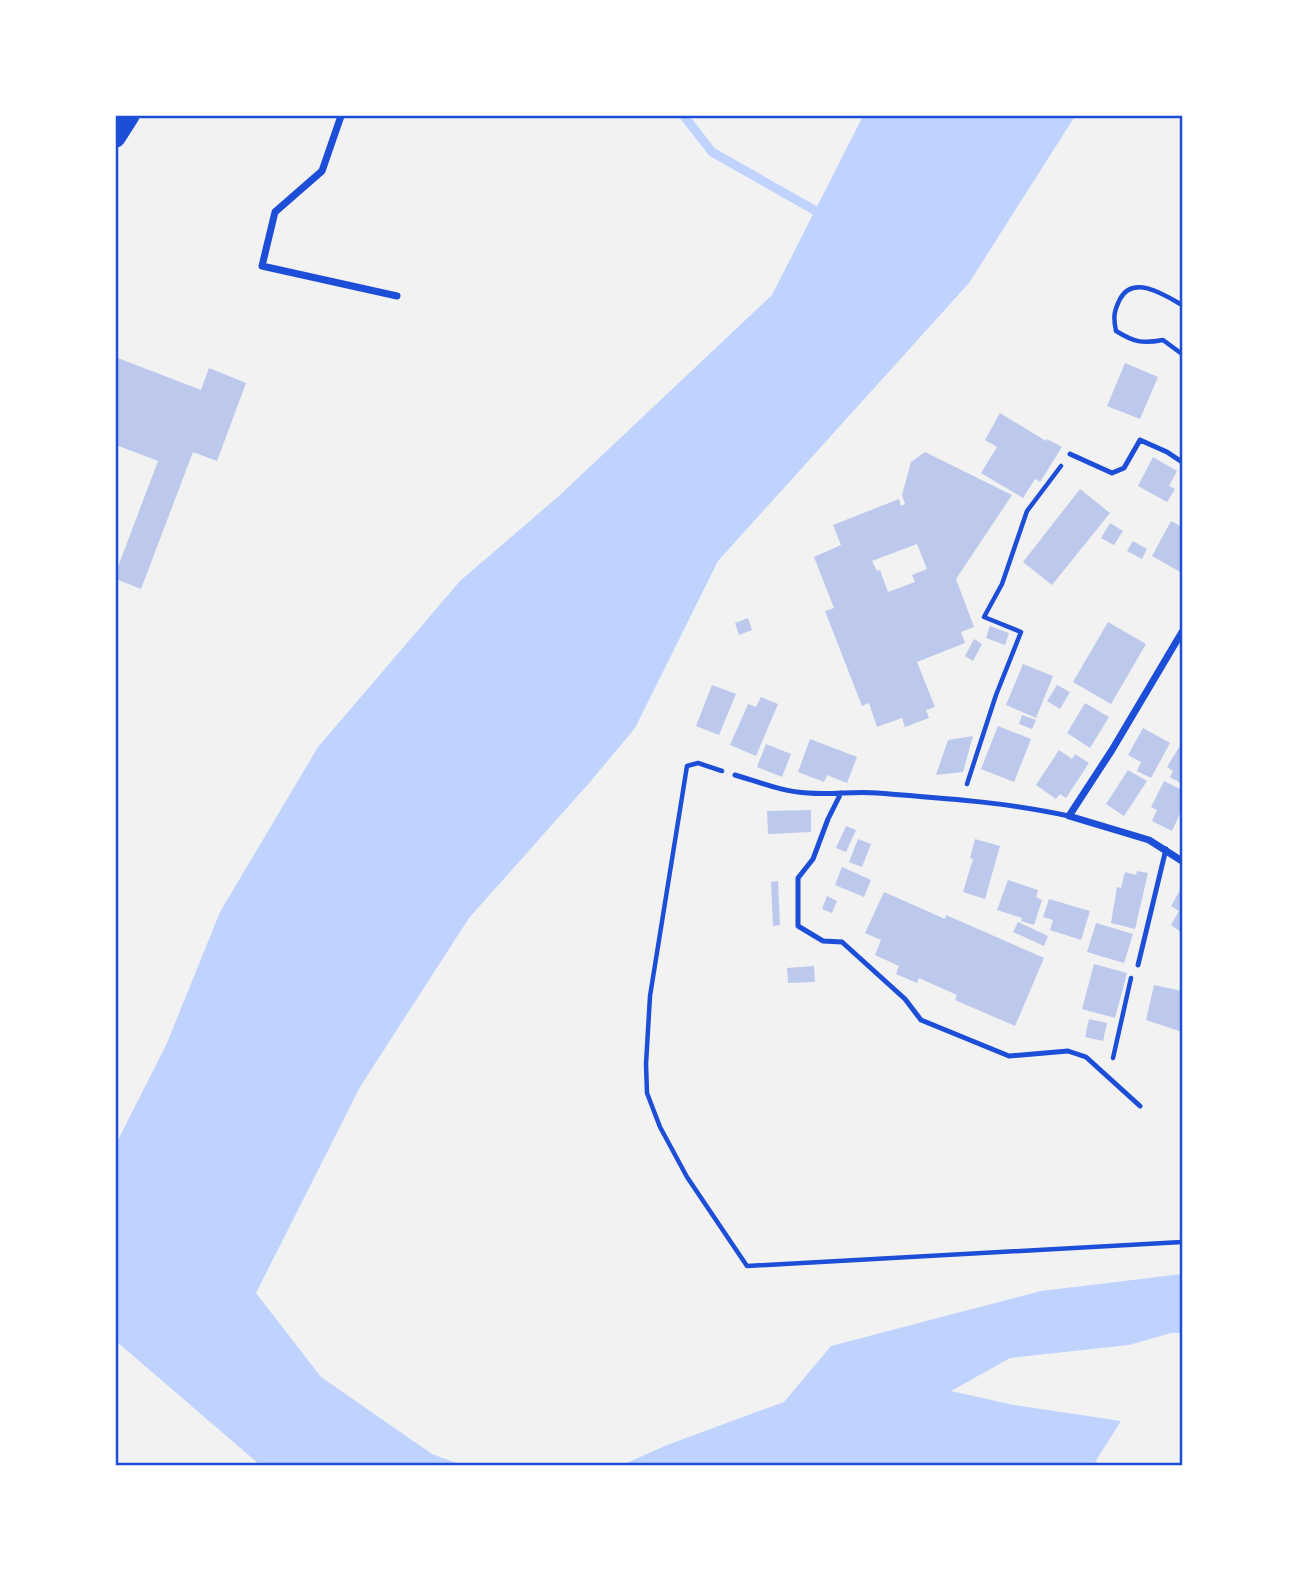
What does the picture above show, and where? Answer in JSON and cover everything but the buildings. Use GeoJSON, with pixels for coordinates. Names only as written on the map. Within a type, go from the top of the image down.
{"type":"FeatureCollection","features":[{"type":"Feature","properties":{"kind":"highway"},"geometry":{"type":"LineString","coordinates":[[116,138],[130,116]]}},
{"type":"Feature","properties":{"kind":"street"},"geometry":{"type":"LineString","coordinates":[[341,116],[322,171],[275,212],[262,266],[397,296]]}},
{"type":"Feature","properties":{"kind":"street"},"geometry":{"type":"LineString","coordinates":[[1182,632],[1069,816],[1149,840],[1182,861]]}},
{"type":"Feature","properties":{"kind":"lane"},"geometry":{"type":"LineString","coordinates":[[1070,454],[1112,472],[1124,468],[1140,440],[1182,462]]}},
{"type":"Feature","properties":{"kind":"lane"},"geometry":{"type":"LineString","coordinates":[[735,775],[789,791],[858,792],[963,801],[1029,807],[1069,816]]}},
{"type":"Feature","properties":{"kind":"lane"},"geometry":{"type":"LineString","coordinates":[[841,793],[813,859],[798,878],[798,926],[823,941],[842,942],[905,999],[921,1020],[1009,1056],[1068,1051],[1086,1057],[1140,1106]]}},
{"type":"Feature","properties":{"kind":"lane"},"geometry":{"type":"LineString","coordinates":[[1138,965],[1166,849]]}},
{"type":"Feature","properties":{"kind":"path"},"geometry":{"type":"LineString","coordinates":[[1182,305],[1143,287],[1132,286],[1124,292],[1113,315],[1116,331],[1129,339],[1145,343],[1163,340],[1182,354]]}},
{"type":"Feature","properties":{"kind":"path"},"geometry":{"type":"LineString","coordinates":[[963,801],[996,695],[1021,632],[984,617],[1002,584],[1027,511],[1070,454]]}},
{"type":"Feature","properties":{"kind":"path"},"geometry":{"type":"LineString","coordinates":[[735,775],[698,763],[687,766],[650,996],[646,1064],[647,1093],[660,1127],[687,1177],[747,1266],[1182,1241]]}},
{"type":"Feature","properties":{"kind":"path"},"geometry":{"type":"LineString","coordinates":[[1108,1077],[1133,972],[1138,965]]}},
{"type":"Feature","properties":{"kind":"water"},"geometry":{"type":"Polygon","coordinates":[[[863,116],[1075,116],[969,283],[718,561],[635,728],[469,918],[360,1087],[256,1293],[321,1377],[432,1454],[462,1465],[260,1465],[116,1341],[116,1144],[167,1043],[220,912],[318,747],[460,581],[560,495],[772,295],[863,116]]]}},
{"type":"Feature","properties":{"kind":"water"},"geometry":{"type":"Polygon","coordinates":[[[1182,1274],[1182,1333],[1171,1333],[1129,1345],[1010,1358],[951,1391],[1014,1405],[1121,1421],[1095,1462],[1109,1465],[622,1465],[667,1445],[784,1402],[831,1346],[1041,1291],[1182,1274]]]}},
{"type":"Feature","properties":{"kind":"waterway"},"geometry":{"type":"LineString","coordinates":[[684,116],[712,152],[823,215]]}}]}
